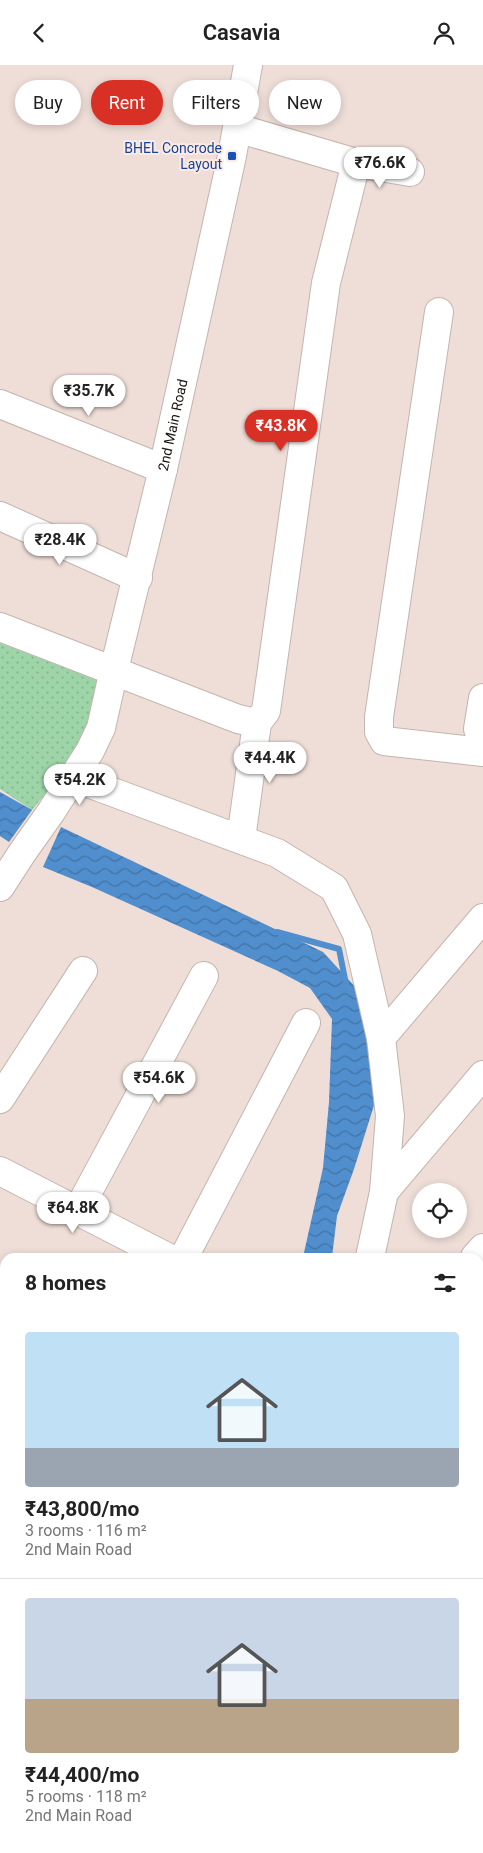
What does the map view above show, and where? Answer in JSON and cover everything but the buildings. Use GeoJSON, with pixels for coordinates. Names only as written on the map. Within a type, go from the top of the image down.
{"type":"FeatureCollection","features":[{"type":"Feature","properties":{"kind":"street","name":"2nd Main Road"},"geometry":{"type":"LineString","coordinates":[[0,887],[90,751],[101,728],[163,469],[248,65]]}},
{"type":"Feature","properties":{"kind":"street"},"geometry":{"type":"LineString","coordinates":[[236,128],[356,163],[410,173]]}},
{"type":"Feature","properties":{"kind":"street"},"geometry":{"type":"LineString","coordinates":[[241,839],[257,723],[266,711],[326,283],[356,163]]}},
{"type":"Feature","properties":{"kind":"street"},"geometry":{"type":"LineString","coordinates":[[439,312],[381,707],[379,732],[384,741],[483,752]]}},
{"type":"Feature","properties":{"kind":"street"},"geometry":{"type":"LineString","coordinates":[[0,405],[163,469]]}},
{"type":"Feature","properties":{"kind":"street"},"geometry":{"type":"LineString","coordinates":[[0,516],[138,578]]}},
{"type":"Feature","properties":{"kind":"street"},"geometry":{"type":"LineString","coordinates":[[0,627],[238,719],[257,723]]}},
{"type":"Feature","properties":{"kind":"street"},"geometry":{"type":"LineString","coordinates":[[483,698],[478,729],[483,743]]}},
{"type":"Feature","properties":{"kind":"street"},"geometry":{"type":"LineString","coordinates":[[72,777],[277,853],[334,888],[357,934],[381,1038],[390,1116],[384,1192],[371,1253]]}},
{"type":"Feature","properties":{"kind":"street"},"geometry":{"type":"LineString","coordinates":[[381,1038],[483,918]]}},
{"type":"Feature","properties":{"kind":"street"},"geometry":{"type":"LineString","coordinates":[[0,1099],[83,971]]}},
{"type":"Feature","properties":{"kind":"street"},"geometry":{"type":"LineString","coordinates":[[77,1212],[204,976]]}},
{"type":"Feature","properties":{"kind":"street"},"geometry":{"type":"LineString","coordinates":[[186,1253],[306,1023]]}},
{"type":"Feature","properties":{"kind":"street"},"geometry":{"type":"LineString","coordinates":[[384,1192],[483,1075]]}},
{"type":"Feature","properties":{"kind":"street"},"geometry":{"type":"LineString","coordinates":[[0,1171],[159,1253]]}},
{"type":"Feature","properties":{"kind":"green space"},"geometry":{"type":"Polygon","coordinates":[[[0,643],[105,682],[83,749],[32,810],[0,789],[0,643]]]}},
{"type":"Feature","properties":{"kind":"water"},"geometry":{"type":"Polygon","coordinates":[[[0,792],[32,810],[9,842],[0,836],[0,792]]]}},
{"type":"Feature","properties":{"kind":"water"},"geometry":{"type":"Polygon","coordinates":[[[61,827],[323,952],[359,991],[377,1039],[376,1099],[337,1216],[332,1253],[304,1253],[323,1168],[329,1102],[332,1019],[310,988],[278,971],[92,887],[43,867],[61,827]]]}},
{"type":"Feature","properties":{"kind":"waterway"},"geometry":{"type":"LineString","coordinates":[[277,932],[339,949],[346,984]]}},
{"type":"Feature","properties":{"kind":"place","name":"BHEL Concrode Layout"},"geometry":{"type":"Point","coordinates":[232,156]}}]}
